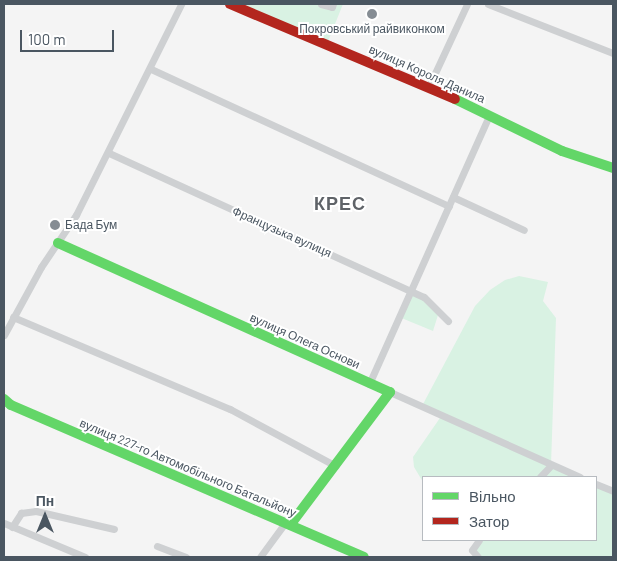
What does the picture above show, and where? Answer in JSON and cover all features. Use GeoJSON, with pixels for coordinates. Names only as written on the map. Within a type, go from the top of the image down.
{"type":"FeatureCollection","features":[{"type":"Feature","properties":{"kind":"street"},"geometry":{"type":"LineString","coordinates":[[4,335],[109,153],[181,4]]}},
{"type":"Feature","properties":{"kind":"street","name":"вулиця Короля Данила"},"geometry":{"type":"LineString","coordinates":[[230,4],[429,86],[562,151],[613,168]]}},
{"type":"Feature","properties":{"kind":"street"},"geometry":{"type":"LineString","coordinates":[[321,4],[332,7],[333,4]]}},
{"type":"Feature","properties":{"kind":"street"},"geometry":{"type":"LineString","coordinates":[[429,86],[467,4]]}},
{"type":"Feature","properties":{"kind":"street"},"geometry":{"type":"LineString","coordinates":[[488,4],[613,53]]}},
{"type":"Feature","properties":{"kind":"street"},"geometry":{"type":"LineString","coordinates":[[151,68],[449,206]]}},
{"type":"Feature","properties":{"kind":"street"},"geometry":{"type":"LineString","coordinates":[[369,384],[489,116]]}},
{"type":"Feature","properties":{"kind":"street","name":"Французька вулиця"},"geometry":{"type":"LineString","coordinates":[[109,153],[424,297],[448,321]]}},
{"type":"Feature","properties":{"kind":"street"},"geometry":{"type":"LineString","coordinates":[[453,197],[524,230]]}},
{"type":"Feature","properties":{"kind":"street","name":"вулиця Олега Основи"},"geometry":{"type":"LineString","coordinates":[[58,243],[390,392]]}},
{"type":"Feature","properties":{"kind":"street"},"geometry":{"type":"LineString","coordinates":[[13,317],[230,409],[336,466]]}},
{"type":"Feature","properties":{"kind":"street"},"geometry":{"type":"LineString","coordinates":[[260,557],[336,466],[390,392],[578,476]]}},
{"type":"Feature","properties":{"kind":"street","name":"вулиця 227-го Автомобільного Батальйону"},"geometry":{"type":"LineString","coordinates":[[4,399],[11,405],[364,557]]}},
{"type":"Feature","properties":{"kind":"street"},"geometry":{"type":"LineString","coordinates":[[541,476],[551,465]]}},
{"type":"Feature","properties":{"kind":"street"},"geometry":{"type":"LineString","coordinates":[[597,484],[613,491]]}},
{"type":"Feature","properties":{"kind":"street"},"geometry":{"type":"LineString","coordinates":[[12,527],[22,513],[36,511],[114,529]]}},
{"type":"Feature","properties":{"kind":"street"},"geometry":{"type":"LineString","coordinates":[[4,523],[85,557]]}},
{"type":"Feature","properties":{"kind":"street"},"geometry":{"type":"LineString","coordinates":[[478,541],[472,550],[478,557]]}},
{"type":"Feature","properties":{"kind":"street"},"geometry":{"type":"LineString","coordinates":[[157,546],[186,557]]}},
{"type":"Feature","properties":{"kind":"green space"},"geometry":{"type":"Polygon","coordinates":[[[230,4],[343,4],[327,44],[230,4]]]}},
{"type":"Feature","properties":{"kind":"green space"},"geometry":{"type":"Polygon","coordinates":[[[519,276],[548,282],[543,301],[556,318],[551,465],[578,476],[422,476],[422,480],[414,467],[413,457],[442,415],[422,406],[475,306],[490,290],[505,280],[519,276]]]}},
{"type":"Feature","properties":{"kind":"green space"},"geometry":{"type":"Polygon","coordinates":[[[411,291],[424,297],[438,315],[433,331],[399,317],[411,291]]]}},
{"type":"Feature","properties":{"kind":"green space"},"geometry":{"type":"Polygon","coordinates":[[[597,484],[613,491],[613,557],[478,557],[474,546],[478,541],[597,541],[597,484]]]}},
{"type":"Feature","properties":{"kind":"traffic: fast"},"geometry":{"type":"LineString","coordinates":[[455,99],[562,151],[613,168]]}},
{"type":"Feature","properties":{"kind":"traffic: fast"},"geometry":{"type":"LineString","coordinates":[[58,243],[390,392],[290,525]]}},
{"type":"Feature","properties":{"kind":"traffic: fast"},"geometry":{"type":"LineString","coordinates":[[4,399],[11,405],[364,557]]}},
{"type":"Feature","properties":{"kind":"traffic: jam"},"geometry":{"type":"LineString","coordinates":[[230,4],[455,99]]}},
{"type":"Feature","properties":{"kind":"place","name":"Покровський райвиконком"},"geometry":{"type":"Point","coordinates":[372,14]}},
{"type":"Feature","properties":{"kind":"place","name":"Бада Бум"},"geometry":{"type":"Point","coordinates":[55,225]}},
{"type":"Feature","properties":{"kind":"district","name":"КРЕС"},"geometry":{"type":"Point","coordinates":[340,203]}}]}
